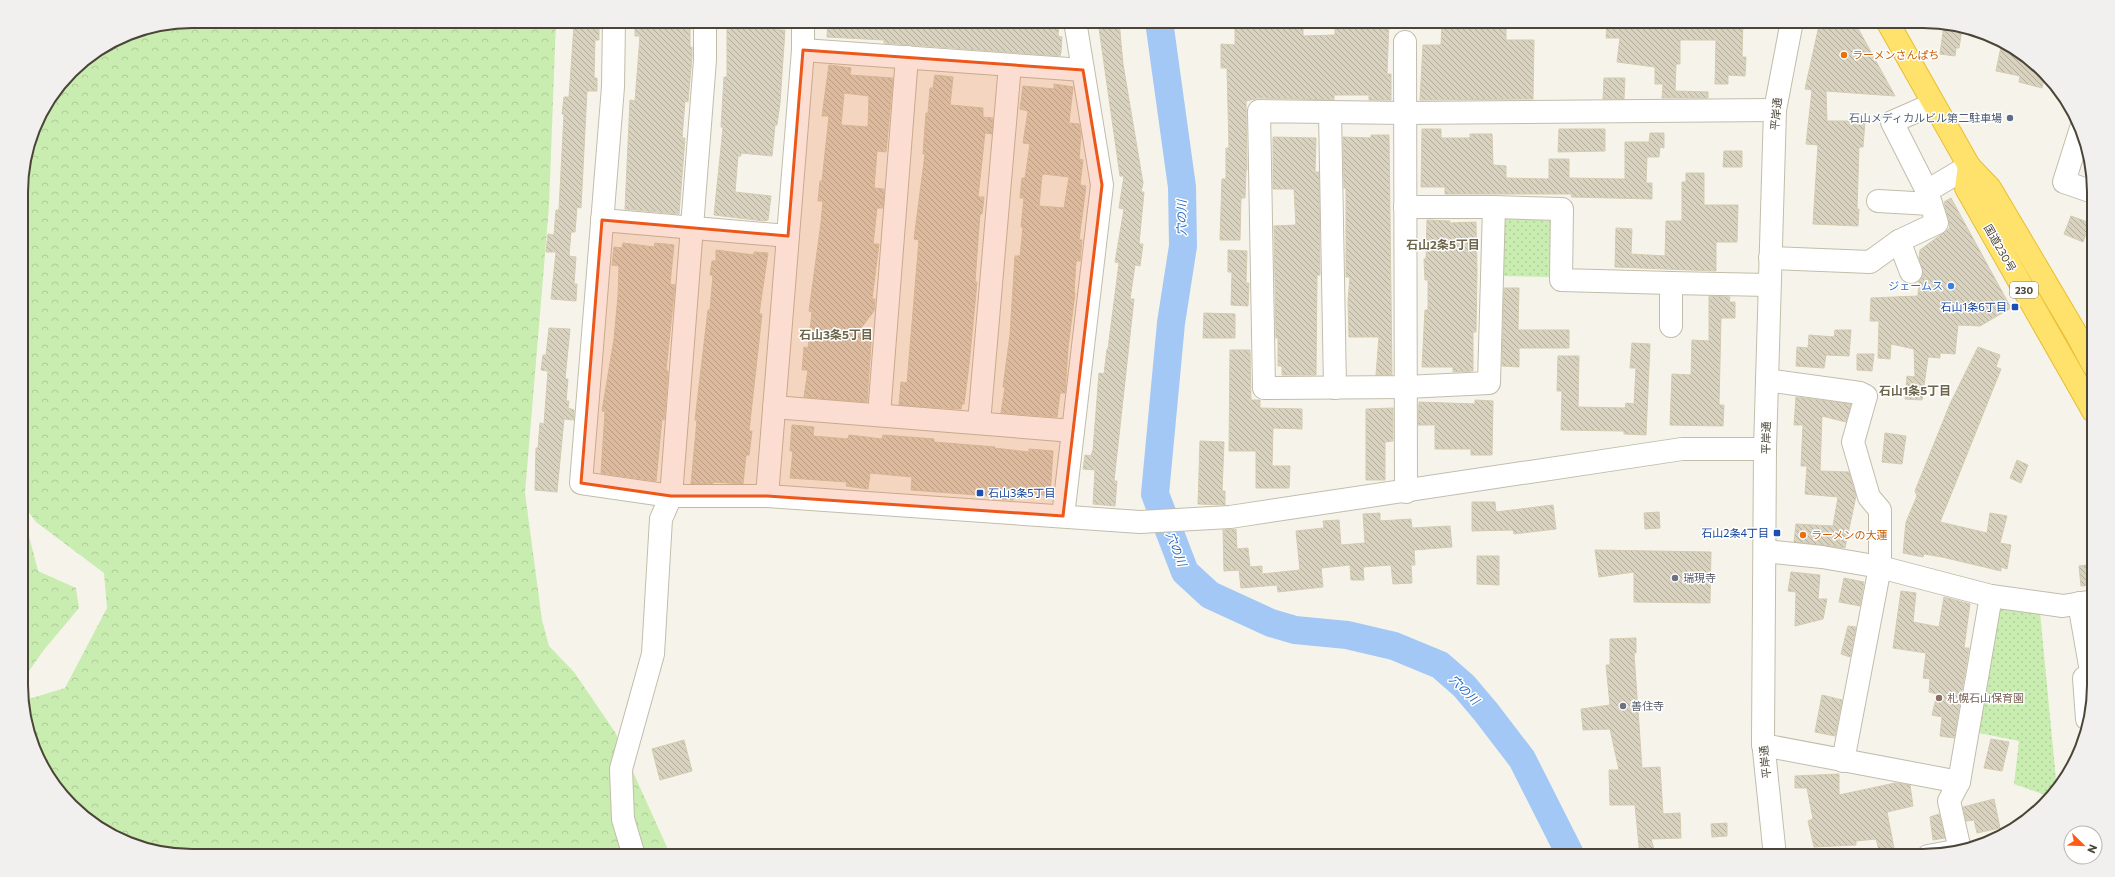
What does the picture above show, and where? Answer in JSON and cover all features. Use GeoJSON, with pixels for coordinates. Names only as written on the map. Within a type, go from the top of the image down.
{"type":"FeatureCollection","features":[{"type":"Feature","properties":{"kind":"highway","name":"国道230号"},"geometry":{"type":"LineString","coordinates":[[1891,28],[1969,166],[1990,188],[2087,354]]}},
{"type":"Feature","properties":{"kind":"highway","name":"国道230号"},"geometry":{"type":"LineString","coordinates":[[1969,166],[1966,188],[2087,400]]}},
{"type":"Feature","properties":{"kind":"street"},"geometry":{"type":"LineString","coordinates":[[614,28],[613,87],[581,483],[670,496],[767,496],[1140,522],[1183,518],[1230,517],[1406,492],[1682,449],[1765,449]]}},
{"type":"Feature","properties":{"kind":"street"},"geometry":{"type":"LineString","coordinates":[[632,849],[623,819],[621,769],[653,654],[660,518],[670,496],[706,60],[705,28]]}},
{"type":"Feature","properties":{"kind":"street"},"geometry":{"type":"LineString","coordinates":[[767,496],[803,50],[803,28]]}},
{"type":"Feature","properties":{"kind":"street"},"geometry":{"type":"LineString","coordinates":[[1063,516],[1102,185],[1076,28]]}},
{"type":"Feature","properties":{"kind":"street","name":"平岸通"},"geometry":{"type":"LineString","coordinates":[[1774,849],[1763,745],[1765,449],[1775,110],[1791,28]]}},
{"type":"Feature","properties":{"kind":"street"},"geometry":{"type":"LineString","coordinates":[[1405,42],[1406,492]]}},
{"type":"Feature","properties":{"kind":"street"},"geometry":{"type":"LineString","coordinates":[[803,50],[1083,70]]}},
{"type":"Feature","properties":{"kind":"street"},"geometry":{"type":"LineString","coordinates":[[880,415],[907,57]]}},
{"type":"Feature","properties":{"kind":"street"},"geometry":{"type":"LineString","coordinates":[[979,423],[1010,65]]}},
{"type":"Feature","properties":{"kind":"street"},"geometry":{"type":"LineString","coordinates":[[1770,258],[1870,262],[1899,241],[1937,223],[1929,197],[1892,122],[1933,104]]}},
{"type":"Feature","properties":{"kind":"street"},"geometry":{"type":"LineString","coordinates":[[1494,207],[1489,383],[1406,387],[1264,388],[1260,111],[1405,113],[1775,110]]}},
{"type":"Feature","properties":{"kind":"street"},"geometry":{"type":"LineString","coordinates":[[1330,112],[1335,388]]}},
{"type":"Feature","properties":{"kind":"street"},"geometry":{"type":"LineString","coordinates":[[2078,138],[2064,182],[2087,190]]}},
{"type":"Feature","properties":{"kind":"street"},"geometry":{"type":"LineString","coordinates":[[1878,201],[1929,197],[1969,166]]}},
{"type":"Feature","properties":{"kind":"street"},"geometry":{"type":"LineString","coordinates":[[1405,207],[1562,208],[1560,280],[1769,285]]}},
{"type":"Feature","properties":{"kind":"street"},"geometry":{"type":"LineString","coordinates":[[602,220],[692,229],[788,236]]}},
{"type":"Feature","properties":{"kind":"street"},"geometry":{"type":"LineString","coordinates":[[1899,241],[1911,272]]}},
{"type":"Feature","properties":{"kind":"street"},"geometry":{"type":"LineString","coordinates":[[1672,283],[1672,326]]}},
{"type":"Feature","properties":{"kind":"street"},"geometry":{"type":"LineString","coordinates":[[1767,380],[1860,393],[1866,396],[1853,442],[1869,497],[1880,510],[1880,567],[1843,761]]}},
{"type":"Feature","properties":{"kind":"street"},"geometry":{"type":"LineString","coordinates":[[774,407],[1073,431]]}},
{"type":"Feature","properties":{"kind":"street"},"geometry":{"type":"LineString","coordinates":[[1764,551],[1822,557],[1880,567],[1991,596],[2063,606],[2086,602],[2087,613]]}},
{"type":"Feature","properties":{"kind":"street"},"geometry":{"type":"LineString","coordinates":[[1959,845],[1949,801],[1959,782],[1991,596]]}},
{"type":"Feature","properties":{"kind":"street"},"geometry":{"type":"LineString","coordinates":[[2086,706],[2084,678],[2087,678]]}},
{"type":"Feature","properties":{"kind":"street"},"geometry":{"type":"LineString","coordinates":[[1763,745],[1959,782]]}},
{"type":"Feature","properties":{"kind":"highlighted area"},"geometry":{"type":"Polygon","coordinates":[[[803,50],[1083,70],[1102,185],[1063,516],[767,496],[671,496],[581,483],[602,220],[788,236],[803,50]]]}},
{"type":"Feature","properties":{"kind":"green space"},"geometry":{"type":"Polygon","coordinates":[[[556,28],[549,206],[525,493],[542,620],[549,646],[574,672],[615,732],[668,849],[181,849],[160,846],[129,837],[92,815],[76,801],[62,785],[50,767],[40,748],[37,738],[31,717],[28,699],[65,688],[107,608],[104,573],[36,522],[28,511],[28,181],[31,160],[40,129],[62,92],[76,76],[92,62],[129,40],[171,29],[556,28]]]}},
{"type":"Feature","properties":{"kind":"green space"},"geometry":{"type":"Polygon","coordinates":[[[1500,216],[1551,217],[1550,277],[1499,276],[1500,216]]]}},
{"type":"Feature","properties":{"kind":"green space"},"geometry":{"type":"Polygon","coordinates":[[[28,532],[38,571],[76,588],[79,608],[43,651],[28,672],[28,532]]]}},
{"type":"Feature","properties":{"kind":"green space"},"geometry":{"type":"Polygon","coordinates":[[[2004,606],[2040,612],[2056,780],[2044,795],[2014,784],[2019,741],[1979,733],[1999,610],[2004,606]]]}},
{"type":"Feature","properties":{"kind":"building"},"geometry":{"type":"Polygon","coordinates":[[[574,28],[599,28],[599,40],[595,40],[594,78],[597,78],[597,91],[587,91],[581,208],[577,207],[575,232],[571,232],[569,256],[576,257],[574,284],[577,284],[576,301],[551,299],[556,252],[546,252],[548,234],[554,235],[556,210],[559,210],[564,114],[562,114],[564,97],[569,97],[574,28]]]}},
{"type":"Feature","properties":{"kind":"building"},"geometry":{"type":"Polygon","coordinates":[[[635,28],[690,28],[690,47],[692,47],[692,57],[688,102],[685,101],[682,138],[685,138],[679,214],[625,209],[630,100],[635,101],[640,36],[635,36],[635,28]]]}},
{"type":"Feature","properties":{"kind":"building"},"geometry":{"type":"Polygon","coordinates":[[[727,28],[779,28],[779,30],[785,30],[780,103],[777,125],[775,125],[772,156],[741,153],[741,156],[738,156],[735,192],[771,196],[768,220],[764,221],[714,215],[723,128],[721,127],[724,77],[727,77],[727,28]]]}},
{"type":"Feature","properties":{"kind":"building"},"geometry":{"type":"Polygon","coordinates":[[[828,28],[1059,28],[1058,36],[1062,37],[1060,56],[884,43],[884,40],[827,37],[828,28]]]}},
{"type":"Feature","properties":{"kind":"building"},"geometry":{"type":"Polygon","coordinates":[[[1099,28],[1120,28],[1123,64],[1143,183],[1141,192],[1144,192],[1139,244],[1143,244],[1140,266],[1135,265],[1130,299],[1134,299],[1114,481],[1117,481],[1115,506],[1093,504],[1095,470],[1083,469],[1085,455],[1091,456],[1093,450],[1099,373],[1104,374],[1119,263],[1115,262],[1124,209],[1119,208],[1124,176],[1120,176],[1099,28]]]}},
{"type":"Feature","properties":{"kind":"building"},"geometry":{"type":"Polygon","coordinates":[[[1235,28],[1303,28],[1303,36],[1335,35],[1335,28],[1389,28],[1387,74],[1391,74],[1391,100],[1369,100],[1369,95],[1334,95],[1334,100],[1259,98],[1246,101],[1247,170],[1245,198],[1241,198],[1240,240],[1220,240],[1222,179],[1226,179],[1226,148],[1229,148],[1227,68],[1221,68],[1221,44],[1235,45],[1235,28]]]}},
{"type":"Feature","properties":{"kind":"building"},"geometry":{"type":"Polygon","coordinates":[[[1442,28],[1506,28],[1506,40],[1534,40],[1533,99],[1420,100],[1423,45],[1441,45],[1442,28]]]}},
{"type":"Feature","properties":{"kind":"building"},"geometry":{"type":"Polygon","coordinates":[[[1607,28],[1743,28],[1742,57],[1746,57],[1745,76],[1728,75],[1728,84],[1715,84],[1716,40],[1680,40],[1680,64],[1676,64],[1675,91],[1708,92],[1708,98],[1662,98],[1663,84],[1655,84],[1655,67],[1617,62],[1620,38],[1606,38],[1607,28]]]}},
{"type":"Feature","properties":{"kind":"building"},"geometry":{"type":"Polygon","coordinates":[[[1818,28],[1858,28],[1895,96],[1826,91],[1827,121],[1865,121],[1863,147],[1859,147],[1857,209],[1859,209],[1858,226],[1813,224],[1818,145],[1806,144],[1812,90],[1805,89],[1818,28]]]}},
{"type":"Feature","properties":{"kind":"building"},"geometry":{"type":"Polygon","coordinates":[[[1943,29],[1961,33],[1959,48],[1956,48],[1955,56],[1940,54],[1943,29]]]}},
{"type":"Feature","properties":{"kind":"building"},"geometry":{"type":"Polygon","coordinates":[[[2001,48],[2023,62],[2039,76],[2044,81],[2042,88],[2019,82],[2020,76],[1996,71],[2001,48]]]}},
{"type":"Feature","properties":{"kind":"building"},"geometry":{"type":"Polygon","coordinates":[[[829,65],[851,68],[850,75],[893,78],[886,152],[877,151],[874,188],[884,189],[883,208],[877,208],[873,244],[879,244],[872,299],[875,299],[874,311],[861,328],[872,329],[867,402],[804,397],[808,370],[802,370],[804,347],[808,348],[812,312],[809,311],[823,201],[818,201],[820,181],[822,181],[829,116],[822,116],[829,65]],[[844,93],[841,125],[868,127],[869,96],[844,93]]]}},
{"type":"Feature","properties":{"kind":"building"},"geometry":{"type":"Polygon","coordinates":[[[935,75],[953,77],[950,105],[983,108],[983,117],[993,118],[992,134],[985,133],[978,197],[984,197],[982,214],[980,214],[975,282],[977,282],[969,365],[964,404],[962,404],[961,409],[899,405],[901,382],[907,383],[919,240],[914,239],[925,154],[923,154],[926,113],[928,113],[930,88],[933,88],[935,75]]]}},
{"type":"Feature","properties":{"kind":"building"},"geometry":{"type":"Polygon","coordinates":[[[1604,78],[1625,78],[1624,99],[1603,99],[1604,78]]]}},
{"type":"Feature","properties":{"kind":"building"},"geometry":{"type":"Polygon","coordinates":[[[1054,84],[1073,87],[1069,123],[1079,124],[1081,135],[1079,159],[1083,160],[1080,185],[1086,186],[1079,240],[1082,240],[1080,261],[1076,261],[1075,293],[1068,348],[1065,393],[1060,393],[1057,417],[1001,413],[1010,335],[1015,256],[1020,256],[1023,227],[1021,227],[1024,198],[1020,198],[1022,178],[1025,178],[1030,144],[1023,143],[1028,111],[1020,109],[1023,86],[1054,89],[1054,84]],[[1042,175],[1039,206],[1064,208],[1069,177],[1042,175]]]}},
{"type":"Feature","properties":{"kind":"building"},"geometry":{"type":"Polygon","coordinates":[[[1422,129],[1441,129],[1441,138],[1470,138],[1470,134],[1492,134],[1493,165],[1506,166],[1506,178],[1549,179],[1549,159],[1569,159],[1569,178],[1625,179],[1625,142],[1649,142],[1650,133],[1664,133],[1664,148],[1660,147],[1659,157],[1647,157],[1646,183],[1652,183],[1652,199],[1571,197],[1572,194],[1445,194],[1445,187],[1421,187],[1422,129]]]}},
{"type":"Feature","properties":{"kind":"building"},"geometry":{"type":"Polygon","coordinates":[[[1559,129],[1605,129],[1605,151],[1558,152],[1559,129]]]}},
{"type":"Feature","properties":{"kind":"building"},"geometry":{"type":"Polygon","coordinates":[[[1371,135],[1389,135],[1392,375],[1376,375],[1379,337],[1349,337],[1348,301],[1350,277],[1346,277],[1346,188],[1344,188],[1343,137],[1371,138],[1371,135]]]}},
{"type":"Feature","properties":{"kind":"building"},"geometry":{"type":"Polygon","coordinates":[[[1273,137],[1316,138],[1315,172],[1319,172],[1320,275],[1317,275],[1316,375],[1282,375],[1282,366],[1278,366],[1274,226],[1296,225],[1294,189],[1273,189],[1273,137]]]}},
{"type":"Feature","properties":{"kind":"building"},"geometry":{"type":"Polygon","coordinates":[[[1724,151],[1742,151],[1742,167],[1723,167],[1724,151]]]}},
{"type":"Feature","properties":{"kind":"building"},"geometry":{"type":"Polygon","coordinates":[[[1686,173],[1704,173],[1704,205],[1738,205],[1737,242],[1716,242],[1716,271],[1615,267],[1616,228],[1632,229],[1631,254],[1665,256],[1666,221],[1682,221],[1682,182],[1686,182],[1686,173]]]}},
{"type":"Feature","properties":{"kind":"building"},"geometry":{"type":"Polygon","coordinates":[[[1951,198],[2011,308],[1980,326],[1958,325],[1955,354],[1940,353],[1940,358],[1928,357],[1922,400],[1905,399],[1907,376],[1915,377],[1914,349],[1891,344],[1890,359],[1878,358],[1879,321],[1870,321],[1871,298],[1918,296],[1919,281],[1923,274],[1919,259],[1920,250],[1950,228],[1944,202],[1951,198]]]}},
{"type":"Feature","properties":{"kind":"building"},"geometry":{"type":"Polygon","coordinates":[[[2071,216],[2087,222],[2087,231],[2083,242],[2064,234],[2071,216]]]}},
{"type":"Feature","properties":{"kind":"building"},"geometry":{"type":"Polygon","coordinates":[[[1427,220],[1450,221],[1449,223],[1476,222],[1476,332],[1473,332],[1473,371],[1453,372],[1453,367],[1422,367],[1425,310],[1428,310],[1428,280],[1425,280],[1424,259],[1426,259],[1427,220]]]}},
{"type":"Feature","properties":{"kind":"building"},"geometry":{"type":"Polygon","coordinates":[[[623,243],[654,247],[655,243],[674,245],[670,284],[675,285],[666,370],[668,371],[665,410],[664,420],[662,419],[656,481],[601,473],[605,412],[602,411],[614,339],[618,296],[619,266],[612,265],[614,247],[622,248],[623,243]]]}},
{"type":"Feature","properties":{"kind":"building"},"geometry":{"type":"Polygon","coordinates":[[[716,250],[754,255],[754,252],[768,253],[759,314],[762,314],[749,431],[752,431],[749,455],[746,455],[743,484],[713,482],[713,484],[691,484],[697,420],[695,420],[708,310],[710,310],[713,275],[710,275],[712,261],[716,261],[716,250]]]}},
{"type":"Feature","properties":{"kind":"building"},"geometry":{"type":"Polygon","coordinates":[[[1228,250],[1247,251],[1246,283],[1249,283],[1248,306],[1231,305],[1232,272],[1228,272],[1228,250]]]}},
{"type":"Feature","properties":{"kind":"building"},"geometry":{"type":"Polygon","coordinates":[[[1504,288],[1519,288],[1518,330],[1569,330],[1569,348],[1519,348],[1519,367],[1502,366],[1504,288]]]}},
{"type":"Feature","properties":{"kind":"building"},"geometry":{"type":"Polygon","coordinates":[[[1709,296],[1730,297],[1729,302],[1735,302],[1735,318],[1721,318],[1719,405],[1724,405],[1723,426],[1670,425],[1672,374],[1691,375],[1692,340],[1709,341],[1709,296]]]}},
{"type":"Feature","properties":{"kind":"building"},"geometry":{"type":"Polygon","coordinates":[[[1204,313],[1235,314],[1235,338],[1203,338],[1204,313]]]}},
{"type":"Feature","properties":{"kind":"building"},"geometry":{"type":"Polygon","coordinates":[[[549,328],[570,329],[565,379],[568,379],[566,401],[569,401],[568,408],[574,410],[574,420],[564,419],[557,492],[535,490],[536,448],[538,448],[540,423],[544,424],[548,371],[541,370],[543,355],[546,355],[549,328]]]}},
{"type":"Feature","properties":{"kind":"building"},"geometry":{"type":"Polygon","coordinates":[[[1835,330],[1851,330],[1849,356],[1826,355],[1824,368],[1796,366],[1797,347],[1808,348],[1809,335],[1834,337],[1835,330]]]}},
{"type":"Feature","properties":{"kind":"building"},"geometry":{"type":"Polygon","coordinates":[[[1632,343],[1650,344],[1646,435],[1624,434],[1624,431],[1561,430],[1562,391],[1557,391],[1558,356],[1579,356],[1578,407],[1625,408],[1626,403],[1634,404],[1636,368],[1630,368],[1632,343]]]}},
{"type":"Feature","properties":{"kind":"building"},"geometry":{"type":"Polygon","coordinates":[[[1978,347],[2000,355],[1996,367],[2001,369],[1940,522],[1987,533],[1990,513],[2007,516],[2000,543],[2011,545],[2007,569],[2001,567],[2001,571],[1942,557],[1924,554],[1923,557],[1903,553],[1906,522],[1917,496],[1915,491],[1950,404],[1978,347]]]}},
{"type":"Feature","properties":{"kind":"building"},"geometry":{"type":"Polygon","coordinates":[[[1230,350],[1250,350],[1251,400],[1260,400],[1260,408],[1302,409],[1302,429],[1273,428],[1272,466],[1290,466],[1289,488],[1256,488],[1256,451],[1229,451],[1230,350]]]}},
{"type":"Feature","properties":{"kind":"building"},"geometry":{"type":"Polygon","coordinates":[[[1857,354],[1874,354],[1872,371],[1857,370],[1857,354]]]}},
{"type":"Feature","properties":{"kind":"building"},"geometry":{"type":"Polygon","coordinates":[[[1796,397],[1851,404],[1846,422],[1822,416],[1820,471],[1849,472],[1856,496],[1845,548],[1794,542],[1796,524],[1833,526],[1838,497],[1805,494],[1807,466],[1801,466],[1803,425],[1794,425],[1796,397]]]}},
{"type":"Feature","properties":{"kind":"building"},"geometry":{"type":"Polygon","coordinates":[[[1475,400],[1493,401],[1492,455],[1471,455],[1471,449],[1435,449],[1435,425],[1418,425],[1419,402],[1475,404],[1475,400]]]}},
{"type":"Feature","properties":{"kind":"building"},"geometry":{"type":"Polygon","coordinates":[[[1393,408],[1393,441],[1385,442],[1385,480],[1366,480],[1366,409],[1393,408]]]}},
{"type":"Feature","properties":{"kind":"building"},"geometry":{"type":"Polygon","coordinates":[[[792,425],[814,427],[813,436],[848,439],[849,435],[882,439],[883,435],[934,439],[934,442],[995,447],[994,448],[1029,452],[1029,449],[1053,451],[1050,496],[1014,491],[1013,500],[990,498],[990,496],[911,490],[912,477],[870,473],[868,489],[846,486],[847,482],[790,478],[793,451],[790,451],[792,425]]]}},
{"type":"Feature","properties":{"kind":"building"},"geometry":{"type":"Polygon","coordinates":[[[1885,433],[1906,436],[1902,464],[1882,462],[1885,433]]]}},
{"type":"Feature","properties":{"kind":"building"},"geometry":{"type":"Polygon","coordinates":[[[1200,441],[1224,442],[1222,491],[1225,491],[1225,505],[1198,504],[1200,441]]]}},
{"type":"Feature","properties":{"kind":"building"},"geometry":{"type":"Polygon","coordinates":[[[2017,460],[2028,465],[2021,483],[2010,478],[2017,460]]]}},
{"type":"Feature","properties":{"kind":"building"},"geometry":{"type":"Polygon","coordinates":[[[1472,502],[1495,502],[1496,512],[1553,505],[1556,529],[1514,534],[1513,530],[1472,531],[1472,502]]]}},
{"type":"Feature","properties":{"kind":"building"},"geometry":{"type":"Polygon","coordinates":[[[1659,512],[1660,528],[1645,529],[1644,513],[1659,512]]]}},
{"type":"Feature","properties":{"kind":"building"},"geometry":{"type":"Polygon","coordinates":[[[1380,513],[1380,521],[1411,519],[1412,528],[1450,526],[1452,547],[1414,550],[1415,565],[1411,565],[1412,583],[1393,584],[1391,565],[1363,567],[1364,580],[1351,580],[1350,565],[1321,568],[1323,587],[1278,592],[1277,585],[1241,588],[1239,570],[1224,571],[1223,530],[1236,529],[1237,549],[1248,548],[1250,567],[1262,566],[1262,574],[1300,570],[1296,531],[1324,528],[1323,521],[1339,520],[1341,545],[1365,543],[1363,514],[1380,513]]]}},
{"type":"Feature","properties":{"kind":"building"},"geometry":{"type":"Polygon","coordinates":[[[1595,550],[1711,552],[1710,603],[1634,602],[1634,572],[1599,577],[1595,550]]]}},
{"type":"Feature","properties":{"kind":"building"},"geometry":{"type":"Polygon","coordinates":[[[1477,556],[1499,556],[1499,585],[1477,584],[1477,556]]]}},
{"type":"Feature","properties":{"kind":"building"},"geometry":{"type":"Polygon","coordinates":[[[2087,565],[2087,586],[2081,586],[2079,566],[2087,565]]]}},
{"type":"Feature","properties":{"kind":"building"},"geometry":{"type":"Polygon","coordinates":[[[1791,572],[1820,575],[1818,599],[1827,599],[1823,619],[1795,626],[1796,592],[1788,591],[1791,572]]]}},
{"type":"Feature","properties":{"kind":"building"},"geometry":{"type":"Polygon","coordinates":[[[1844,578],[1864,582],[1860,606],[1839,602],[1844,578]]]}},
{"type":"Feature","properties":{"kind":"building"},"geometry":{"type":"Polygon","coordinates":[[[1901,591],[1916,593],[1913,622],[1939,627],[1944,597],[1970,604],[1964,648],[1969,648],[1954,738],[1940,736],[1942,717],[1932,715],[1937,694],[1929,692],[1930,679],[1923,678],[1926,653],[1893,648],[1901,591]]]}},
{"type":"Feature","properties":{"kind":"building"},"geometry":{"type":"Polygon","coordinates":[[[1848,626],[1856,627],[1850,657],[1841,654],[1848,626]]]}},
{"type":"Feature","properties":{"kind":"building"},"geometry":{"type":"Polygon","coordinates":[[[1636,638],[1636,653],[1634,653],[1642,768],[1660,767],[1663,814],[1680,813],[1681,838],[1651,839],[1654,849],[1639,849],[1635,805],[1610,805],[1609,770],[1619,770],[1610,729],[1583,730],[1581,709],[1610,705],[1606,665],[1610,665],[1610,639],[1636,638]]]}},
{"type":"Feature","properties":{"kind":"building"},"geometry":{"type":"Polygon","coordinates":[[[1822,695],[1842,700],[1835,736],[1815,732],[1822,695]]]}},
{"type":"Feature","properties":{"kind":"building"},"geometry":{"type":"Polygon","coordinates":[[[1991,739],[2009,742],[2002,771],[1984,768],[1991,739]]]}},
{"type":"Feature","properties":{"kind":"building"},"geometry":{"type":"Polygon","coordinates":[[[684,740],[692,771],[660,780],[652,749],[684,740]]]}},
{"type":"Feature","properties":{"kind":"building"},"geometry":{"type":"Polygon","coordinates":[[[1839,774],[1839,795],[1895,783],[1910,785],[1913,806],[1887,812],[1894,848],[1879,849],[1876,839],[1856,841],[1856,845],[1814,847],[1808,821],[1813,819],[1807,788],[1795,788],[1795,776],[1839,774]]]}},
{"type":"Feature","properties":{"kind":"building"},"geometry":{"type":"Polygon","coordinates":[[[1994,799],[2000,828],[1977,833],[1974,820],[1966,821],[1963,807],[1994,799]]]}},
{"type":"Feature","properties":{"kind":"building"},"geometry":{"type":"Polygon","coordinates":[[[1939,814],[1945,838],[1933,840],[1930,817],[1939,814]]]}},
{"type":"Feature","properties":{"kind":"building"},"geometry":{"type":"Polygon","coordinates":[[[1727,823],[1727,836],[1712,837],[1711,824],[1727,823]]]}},
{"type":"Feature","properties":{"kind":"waterway","name":"穴の川"},"geometry":{"type":"LineString","coordinates":[[1160,28],[1182,187],[1183,246],[1171,323],[1155,494],[1185,572],[1210,595],[1271,623],[1295,630],[1347,635],[1394,646],[1440,665],[1464,686],[1522,759],[1567,849]]}},
{"type":"Feature","properties":{"kind":"place","name":"ラーメンさんぱち"},"geometry":{"type":"Point","coordinates":[1844,55]}},
{"type":"Feature","properties":{"kind":"place","name":"石山メディカルビル第二駐車場"},"geometry":{"type":"Point","coordinates":[2010,118]}},
{"type":"Feature","properties":{"kind":"place","name":"ジェームス"},"geometry":{"type":"Point","coordinates":[1951,286]}},
{"type":"Feature","properties":{"kind":"place","name":"石山1条6丁目"},"geometry":{"type":"Point","coordinates":[2015,307]}},
{"type":"Feature","properties":{"kind":"place","name":"石山3条5丁目"},"geometry":{"type":"Point","coordinates":[980,493]}},
{"type":"Feature","properties":{"kind":"place","name":"石山2条4丁目"},"geometry":{"type":"Point","coordinates":[1777,533]}},
{"type":"Feature","properties":{"kind":"place","name":"ラーメンの大蓮"},"geometry":{"type":"Point","coordinates":[1803,535]}},
{"type":"Feature","properties":{"kind":"place","name":"瑞現寺"},"geometry":{"type":"Point","coordinates":[1675,578]}},
{"type":"Feature","properties":{"kind":"place","name":"札幌石山保育園"},"geometry":{"type":"Point","coordinates":[1939,698]}},
{"type":"Feature","properties":{"kind":"place","name":"善住寺"},"geometry":{"type":"Point","coordinates":[1623,706]}},
{"type":"Feature","properties":{"kind":"district","name":"石山2条5丁目"},"geometry":{"type":"Point","coordinates":[1443,245]}},
{"type":"Feature","properties":{"kind":"district","name":"石山3条5丁目"},"geometry":{"type":"Point","coordinates":[836,335]}},
{"type":"Feature","properties":{"kind":"district","name":"石山1条5丁目"},"geometry":{"type":"Point","coordinates":[1915,391]}}]}
